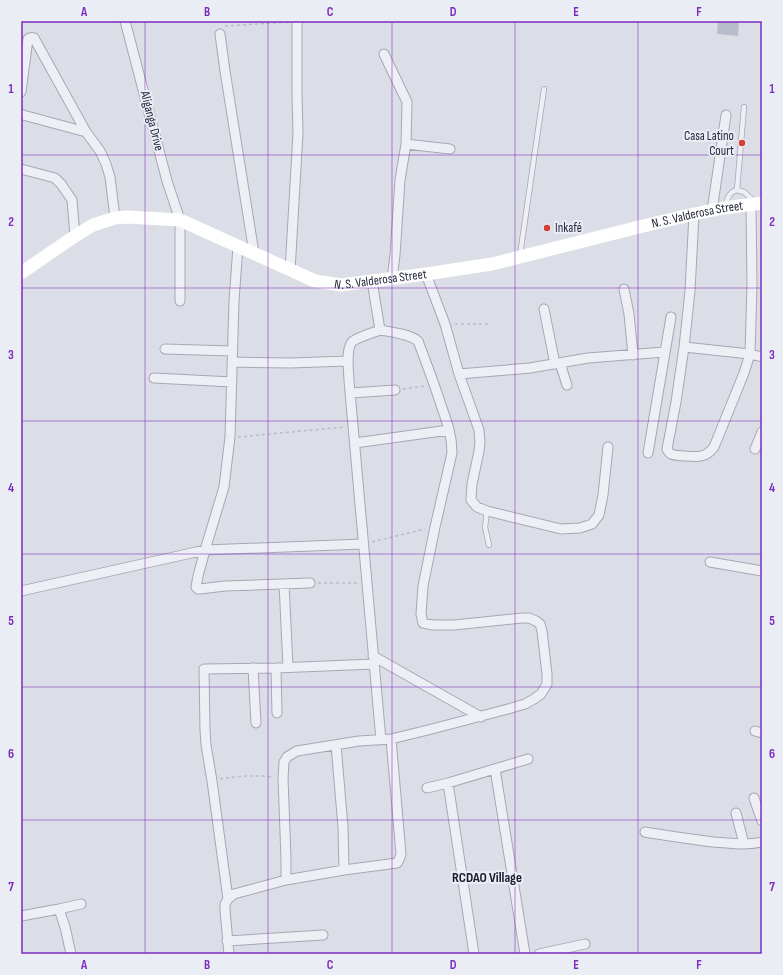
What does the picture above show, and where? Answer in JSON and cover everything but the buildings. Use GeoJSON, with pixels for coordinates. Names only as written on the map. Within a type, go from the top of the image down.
{"type":"FeatureCollection","features":[{"type":"Feature","properties":{"kind":"main road","name":"N. S. Valderosa Street"},"geometry":{"type":"LineString","coordinates":[[21,273],[92,225],[115,218],[127,217],[180,220],[315,282],[341,286],[492,264],[632,228],[718,209],[756,204]]}},
{"type":"Feature","properties":{"kind":"street","name":"Aliganga Drive"},"geometry":{"type":"LineString","coordinates":[[125,21],[167,181],[180,220],[180,301]]}},
{"type":"Feature","properties":{"kind":"street"},"geometry":{"type":"LineString","coordinates":[[290,271],[298,133],[297,21]]}},
{"type":"Feature","properties":{"kind":"street"},"geometry":{"type":"LineString","coordinates":[[220,34],[254,253]]}},
{"type":"Feature","properties":{"kind":"street"},"geometry":{"type":"LineString","coordinates":[[21,92],[22,71],[28,39],[32,37],[34,38],[86,132],[100,151],[106,164],[110,178],[115,218]]}},
{"type":"Feature","properties":{"kind":"street"},"geometry":{"type":"LineString","coordinates":[[384,54],[408,102],[406,144],[400,180],[392,279]]}},
{"type":"Feature","properties":{"kind":"street"},"geometry":{"type":"LineString","coordinates":[[21,114],[86,132]]}},
{"type":"Feature","properties":{"kind":"street"},"geometry":{"type":"LineString","coordinates":[[718,209],[726,115]]}},
{"type":"Feature","properties":{"kind":"street"},"geometry":{"type":"LineString","coordinates":[[406,144],[450,149]]}},
{"type":"Feature","properties":{"kind":"street"},"geometry":{"type":"LineString","coordinates":[[21,169],[55,178],[61,184],[72,200],[74,236]]}},
{"type":"Feature","properties":{"kind":"street"},"geometry":{"type":"LineString","coordinates":[[694,214],[690,291],[684,347],[667,449],[668,452],[675,455],[701,456],[709,452],[714,446],[744,373],[750,354],[756,204]]}},
{"type":"Feature","properties":{"kind":"street"},"geometry":{"type":"LineString","coordinates":[[238,246],[234,301],[230,437],[224,487],[205,550],[196,587],[198,589],[225,586],[310,583]]}},
{"type":"Feature","properties":{"kind":"street"},"geometry":{"type":"LineString","coordinates":[[426,274],[445,324],[458,374],[480,437],[479,451],[472,484],[471,500],[477,507],[487,511],[561,529],[580,528],[592,524],[599,515],[603,495],[608,447]]}},
{"type":"Feature","properties":{"kind":"street"},"geometry":{"type":"LineString","coordinates":[[372,281],[380,330]]}},
{"type":"Feature","properties":{"kind":"street"},"geometry":{"type":"LineString","coordinates":[[624,289],[629,314],[633,355]]}},
{"type":"Feature","properties":{"kind":"street"},"geometry":{"type":"LineString","coordinates":[[544,309],[557,363],[567,385]]}},
{"type":"Feature","properties":{"kind":"street"},"geometry":{"type":"LineString","coordinates":[[648,453],[671,317]]}},
{"type":"Feature","properties":{"kind":"street"},"geometry":{"type":"LineString","coordinates":[[286,880],[282,778],[284,762],[287,757],[297,751],[359,741],[381,740],[391,739],[481,717],[525,704],[541,694],[546,684],[547,674],[542,631],[540,624],[536,621],[529,618],[522,618],[454,625],[433,625],[423,623],[421,614],[423,586],[452,453],[452,442],[435,385],[417,339],[398,333],[380,330],[353,341],[349,348],[348,361],[381,740]]}},
{"type":"Feature","properties":{"kind":"street"},"geometry":{"type":"LineString","coordinates":[[684,347],[750,354],[762,357]]}},
{"type":"Feature","properties":{"kind":"street"},"geometry":{"type":"LineString","coordinates":[[165,349],[232,351]]}},
{"type":"Feature","properties":{"kind":"street"},"geometry":{"type":"LineString","coordinates":[[458,374],[530,368],[588,358],[664,352]]}},
{"type":"Feature","properties":{"kind":"street"},"geometry":{"type":"LineString","coordinates":[[232,362],[290,363],[348,361]]}},
{"type":"Feature","properties":{"kind":"street"},"geometry":{"type":"LineString","coordinates":[[154,378],[232,382]]}},
{"type":"Feature","properties":{"kind":"street"},"geometry":{"type":"LineString","coordinates":[[351,393],[395,390]]}},
{"type":"Feature","properties":{"kind":"street"},"geometry":{"type":"LineString","coordinates":[[355,443],[449,430]]}},
{"type":"Feature","properties":{"kind":"street"},"geometry":{"type":"LineString","coordinates":[[755,449],[762,432]]}},
{"type":"Feature","properties":{"kind":"street"},"geometry":{"type":"LineString","coordinates":[[21,591],[205,550],[364,544]]}},
{"type":"Feature","properties":{"kind":"street"},"geometry":{"type":"LineString","coordinates":[[710,562],[762,571]]}},
{"type":"Feature","properties":{"kind":"street"},"geometry":{"type":"LineString","coordinates":[[284,584],[288,667]]}},
{"type":"Feature","properties":{"kind":"street"},"geometry":{"type":"LineString","coordinates":[[228,899],[204,730],[204,669],[276,668],[374,660],[481,717]]}},
{"type":"Feature","properties":{"kind":"street"},"geometry":{"type":"LineString","coordinates":[[253,668],[256,723]]}},
{"type":"Feature","properties":{"kind":"street"},"geometry":{"type":"LineString","coordinates":[[276,668],[277,713]]}},
{"type":"Feature","properties":{"kind":"street"},"geometry":{"type":"LineString","coordinates":[[229,954],[225,904],[234,894],[286,880],[397,863],[401,854],[391,739]]}},
{"type":"Feature","properties":{"kind":"street"},"geometry":{"type":"LineString","coordinates":[[336,745],[343,827],[344,870]]}},
{"type":"Feature","properties":{"kind":"street"},"geometry":{"type":"LineString","coordinates":[[427,788],[528,759]]}},
{"type":"Feature","properties":{"kind":"street"},"geometry":{"type":"LineString","coordinates":[[495,769],[525,954]]}},
{"type":"Feature","properties":{"kind":"street"},"geometry":{"type":"LineString","coordinates":[[448,783],[474,954]]}},
{"type":"Feature","properties":{"kind":"street"},"geometry":{"type":"LineString","coordinates":[[754,798],[762,821]]}},
{"type":"Feature","properties":{"kind":"street"},"geometry":{"type":"LineString","coordinates":[[736,813],[744,844]]}},
{"type":"Feature","properties":{"kind":"street"},"geometry":{"type":"LineString","coordinates":[[645,832],[681,838],[744,844],[762,842]]}},
{"type":"Feature","properties":{"kind":"street"},"geometry":{"type":"LineString","coordinates":[[21,916],[81,904]]}},
{"type":"Feature","properties":{"kind":"street"},"geometry":{"type":"LineString","coordinates":[[59,909],[71,954]]}},
{"type":"Feature","properties":{"kind":"street"},"geometry":{"type":"LineString","coordinates":[[228,941],[323,935]]}},
{"type":"Feature","properties":{"kind":"street"},"geometry":{"type":"LineString","coordinates":[[539,954],[585,944]]}},
{"type":"Feature","properties":{"kind":"lane"},"geometry":{"type":"LineString","coordinates":[[520,257],[544,90]]}},
{"type":"Feature","properties":{"kind":"lane"},"geometry":{"type":"LineString","coordinates":[[737,190],[744,107]]}},
{"type":"Feature","properties":{"kind":"lane"},"geometry":{"type":"LineString","coordinates":[[718,209],[732,192],[737,190],[744,192],[756,204]]}},
{"type":"Feature","properties":{"kind":"lane"},"geometry":{"type":"LineString","coordinates":[[487,511],[484,527],[489,545]]}},
{"type":"Feature","properties":{"kind":"path"},"geometry":{"type":"LineString","coordinates":[[220,34],[223,26],[297,21]]}},
{"type":"Feature","properties":{"kind":"path"},"geometry":{"type":"LineString","coordinates":[[445,324],[489,324]]}},
{"type":"Feature","properties":{"kind":"path"},"geometry":{"type":"LineString","coordinates":[[395,390],[435,385]]}},
{"type":"Feature","properties":{"kind":"path"},"geometry":{"type":"LineString","coordinates":[[230,437],[353,426]]}},
{"type":"Feature","properties":{"kind":"path"},"geometry":{"type":"LineString","coordinates":[[364,544],[435,527]]}},
{"type":"Feature","properties":{"kind":"path"},"geometry":{"type":"LineString","coordinates":[[310,583],[367,583]]}},
{"type":"Feature","properties":{"kind":"path"},"geometry":{"type":"LineString","coordinates":[[212,781],[239,776],[259,775],[282,778]]}},
{"type":"Feature","properties":{"kind":"place","name":"Casa Latino Court"},"geometry":{"type":"Point","coordinates":[742,143]}},
{"type":"Feature","properties":{"kind":"place","name":"Inkafé"},"geometry":{"type":"Point","coordinates":[547,228]}},
{"type":"Feature","properties":{"kind":"district","name":"RCDAO Village"},"geometry":{"type":"Point","coordinates":[487,877]}}]}
